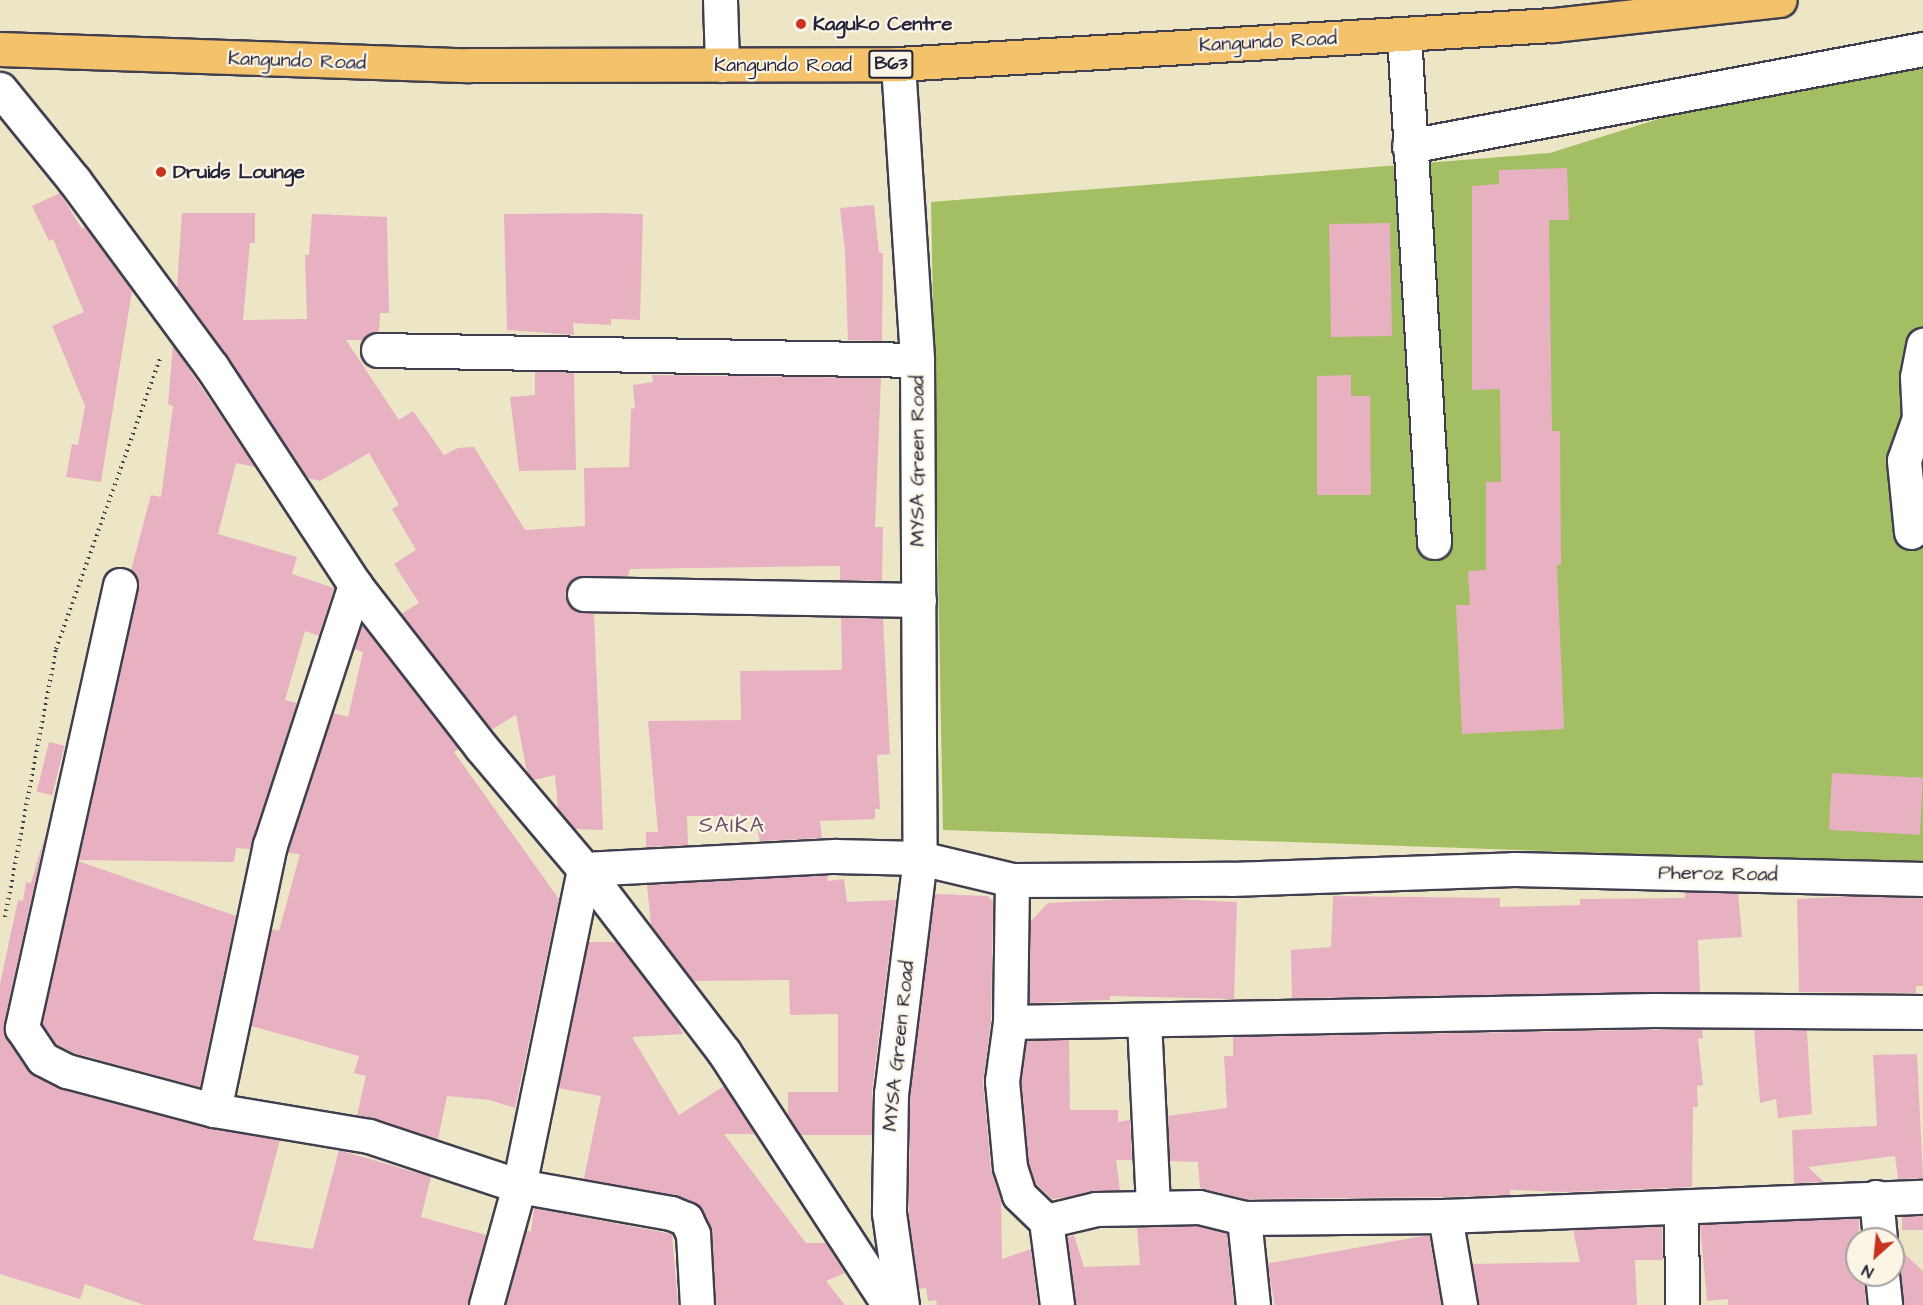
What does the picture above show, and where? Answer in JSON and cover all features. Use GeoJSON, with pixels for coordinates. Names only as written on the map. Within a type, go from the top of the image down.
{"type":"FeatureCollection","features":[{"type":"Feature","properties":{"kind":"highway","name":"Kangundo Road"},"geometry":{"type":"LineString","coordinates":[[0,49],[469,65],[898,64],[1553,25],[1780,0]]}},
{"type":"Feature","properties":{"kind":"street"},"geometry":{"type":"LineString","coordinates":[[720,0],[722,65]]}},
{"type":"Feature","properties":{"kind":"street"},"geometry":{"type":"LineString","coordinates":[[1404,34],[1434,542]]}},
{"type":"Feature","properties":{"kind":"street"},"geometry":{"type":"LineString","coordinates":[[1409,146],[1923,49]]}},
{"type":"Feature","properties":{"kind":"street","name":"MYSA Green Road"},"geometry":{"type":"LineString","coordinates":[[898,64],[917,360],[920,858],[891,1093],[889,1213],[902,1305]]}},
{"type":"Feature","properties":{"kind":"street"},"geometry":{"type":"LineString","coordinates":[[5,103],[212,367],[355,585],[482,747],[584,869],[724,1052],[889,1305]]}},
{"type":"Feature","properties":{"kind":"street"},"geometry":{"type":"LineString","coordinates":[[1911,532],[1904,460],[1919,418],[1917,377],[1923,345]]}},
{"type":"Feature","properties":{"kind":"street"},"geometry":{"type":"LineString","coordinates":[[378,350],[917,360]]}},
{"type":"Feature","properties":{"kind":"street"},"geometry":{"type":"LineString","coordinates":[[120,585],[22,1028],[43,1059],[67,1071],[214,1110],[369,1137],[519,1186],[686,1219],[697,1250],[697,1305]]}},
{"type":"Feature","properties":{"kind":"street"},"geometry":{"type":"LineString","coordinates":[[214,1110],[270,845],[355,585]]}},
{"type":"Feature","properties":{"kind":"street"},"geometry":{"type":"LineString","coordinates":[[584,594],[918,600]]}},
{"type":"Feature","properties":{"kind":"street"},"geometry":{"type":"LineString","coordinates":[[584,869],[836,856],[920,858]]}},
{"type":"Feature","properties":{"kind":"street","name":"Pheroz Road"},"geometry":{"type":"LineString","coordinates":[[920,858],[1012,880],[1231,879],[1514,869],[1923,879]]}},
{"type":"Feature","properties":{"kind":"street"},"geometry":{"type":"LineString","coordinates":[[486,1305],[519,1186],[584,869]]}},
{"type":"Feature","properties":{"kind":"street"},"geometry":{"type":"LineString","coordinates":[[1012,880],[1010,1022],[1002,1081],[1010,1167],[1019,1195],[1046,1221],[1057,1305]]}},
{"type":"Feature","properties":{"kind":"street"},"geometry":{"type":"LineString","coordinates":[[1010,1022],[1654,1010],[1923,1012]]}},
{"type":"Feature","properties":{"kind":"street"},"geometry":{"type":"LineString","coordinates":[[1144,1021],[1153,1208]]}},
{"type":"Feature","properties":{"kind":"street"},"geometry":{"type":"LineString","coordinates":[[1046,1221],[1096,1209],[1199,1207],[1244,1218],[1445,1216],[1876,1197],[1923,1197]]}},
{"type":"Feature","properties":{"kind":"street"},"geometry":{"type":"LineString","coordinates":[[1876,1197],[1879,1227]]}},
{"type":"Feature","properties":{"kind":"street"},"geometry":{"type":"LineString","coordinates":[[1681,1207],[1682,1305]]}},
{"type":"Feature","properties":{"kind":"street"},"geometry":{"type":"LineString","coordinates":[[1445,1216],[1460,1305]]}},
{"type":"Feature","properties":{"kind":"street"},"geometry":{"type":"LineString","coordinates":[[1244,1218],[1253,1305]]}},
{"type":"Feature","properties":{"kind":"street"},"geometry":{"type":"LineString","coordinates":[[1883,1287],[1885,1305]]}},
{"type":"Feature","properties":{"kind":"green space"},"geometry":{"type":"Polygon","coordinates":[[[1923,36],[1923,864],[943,830],[931,202],[1550,153],[1923,36]]]}},
{"type":"Feature","properties":{"kind":"building"},"geometry":{"type":"Polygon","coordinates":[[[1567,168],[1569,220],[1549,220],[1552,431],[1560,431],[1561,565],[1557,565],[1564,729],[1462,734],[1456,605],[1470,605],[1468,571],[1486,570],[1486,482],[1501,482],[1500,389],[1472,390],[1472,186],[1499,184],[1499,170],[1567,168]]]}},
{"type":"Feature","properties":{"kind":"building"},"geometry":{"type":"Polygon","coordinates":[[[60,193],[82,229],[85,227],[132,291],[101,482],[66,477],[72,444],[78,445],[85,406],[52,326],[84,312],[53,239],[49,241],[32,206],[60,193]]]}},
{"type":"Feature","properties":{"kind":"building"},"geometry":{"type":"Polygon","coordinates":[[[874,205],[879,253],[883,253],[882,341],[848,340],[845,251],[840,208],[874,205]]]}},
{"type":"Feature","properties":{"kind":"building"},"geometry":{"type":"Polygon","coordinates":[[[182,213],[255,213],[255,243],[250,243],[243,320],[307,319],[305,255],[309,255],[312,214],[387,217],[389,313],[380,313],[379,331],[362,340],[346,340],[399,420],[413,411],[444,455],[458,448],[474,447],[525,530],[585,526],[584,468],[629,467],[631,409],[635,408],[633,385],[653,382],[652,375],[881,378],[875,527],[883,527],[882,581],[840,580],[840,566],[630,569],[628,576],[574,578],[565,593],[568,604],[575,610],[601,613],[594,614],[603,830],[575,829],[558,809],[555,775],[534,780],[527,772],[516,715],[491,730],[401,614],[419,603],[394,564],[416,550],[392,509],[399,505],[369,453],[320,481],[308,478],[177,288],[182,213]]]}},
{"type":"Feature","properties":{"kind":"building"},"geometry":{"type":"Polygon","coordinates":[[[504,214],[643,214],[640,320],[611,319],[611,325],[573,323],[574,335],[507,330],[504,214]]]}},
{"type":"Feature","properties":{"kind":"building"},"geometry":{"type":"Polygon","coordinates":[[[1390,223],[1392,336],[1331,337],[1329,224],[1390,223]]]}},
{"type":"Feature","properties":{"kind":"building"},"geometry":{"type":"Polygon","coordinates":[[[173,345],[255,467],[236,463],[218,534],[297,557],[292,574],[334,588],[319,636],[305,631],[285,700],[297,703],[250,849],[236,848],[234,862],[78,860],[138,589],[131,570],[151,495],[161,497],[173,406],[168,404],[173,345]]]}},
{"type":"Feature","properties":{"kind":"building"},"geometry":{"type":"Polygon","coordinates":[[[535,372],[574,372],[576,470],[519,471],[510,397],[535,395],[535,372]]]}},
{"type":"Feature","properties":{"kind":"building"},"geometry":{"type":"Polygon","coordinates":[[[1351,375],[1351,396],[1370,396],[1371,495],[1317,495],[1317,376],[1351,375]]]}},
{"type":"Feature","properties":{"kind":"building"},"geometry":{"type":"Polygon","coordinates":[[[841,617],[883,618],[890,754],[877,755],[880,809],[875,809],[875,819],[820,821],[822,838],[760,841],[754,816],[687,816],[688,845],[646,847],[646,832],[658,832],[648,721],[741,720],[740,671],[842,670],[841,617]]]}},
{"type":"Feature","properties":{"kind":"building"},"geometry":{"type":"Polygon","coordinates":[[[362,624],[459,749],[454,752],[559,899],[515,1108],[490,1100],[447,1096],[438,1139],[357,1115],[366,1076],[354,1073],[359,1056],[251,1026],[271,929],[279,931],[300,854],[287,853],[333,713],[348,717],[363,652],[354,649],[362,624]]]}},
{"type":"Feature","properties":{"kind":"building"},"geometry":{"type":"Polygon","coordinates":[[[49,742],[65,746],[52,795],[37,791],[49,742]]]}},
{"type":"Feature","properties":{"kind":"building"},"geometry":{"type":"Polygon","coordinates":[[[1832,773],[1923,778],[1920,835],[1829,830],[1832,773]]]}},
{"type":"Feature","properties":{"kind":"building"},"geometry":{"type":"Polygon","coordinates":[[[46,832],[4,1024],[6,1038],[28,1070],[62,1089],[209,1128],[280,1140],[253,1240],[313,1249],[339,1150],[431,1177],[421,1217],[486,1235],[468,1305],[144,1305],[85,1284],[80,1299],[0,1274],[0,984],[18,900],[23,901],[26,882],[31,883],[46,832]]]}},
{"type":"Feature","properties":{"kind":"building"},"geometry":{"type":"Polygon","coordinates":[[[78,861],[236,916],[200,1087],[74,1053],[56,1044],[42,1024],[78,861]]]}},
{"type":"Feature","properties":{"kind":"building"},"geometry":{"type":"Polygon","coordinates":[[[827,875],[828,881],[844,879],[847,902],[896,900],[872,1091],[872,1135],[800,1135],[788,1116],[788,1092],[838,1092],[838,1014],[790,1015],[789,980],[693,981],[651,925],[647,885],[827,875]]]}},
{"type":"Feature","properties":{"kind":"building"},"geometry":{"type":"Polygon","coordinates":[[[1685,892],[1738,893],[1742,937],[1698,940],[1700,992],[1292,998],[1291,950],[1331,947],[1333,896],[1500,898],[1500,907],[1580,905],[1580,899],[1685,898],[1685,892]]]}},
{"type":"Feature","properties":{"kind":"building"},"geometry":{"type":"Polygon","coordinates":[[[934,894],[988,896],[993,902],[991,1021],[983,1082],[991,1169],[1001,1200],[1002,1259],[1031,1249],[1038,1305],[937,1305],[936,1300],[928,1301],[926,1288],[919,1289],[909,1221],[910,1094],[934,894]]]}},
{"type":"Feature","properties":{"kind":"building"},"geometry":{"type":"Polygon","coordinates":[[[1850,896],[1923,898],[1923,986],[1916,986],[1916,993],[1799,992],[1797,899],[1850,896]]]}},
{"type":"Feature","properties":{"kind":"building"},"geometry":{"type":"Polygon","coordinates":[[[1149,898],[1237,902],[1234,999],[1110,996],[1110,1000],[1029,1003],[1030,922],[1048,903],[1149,898]]]}},
{"type":"Feature","properties":{"kind":"building"},"geometry":{"type":"Polygon","coordinates":[[[588,942],[616,942],[676,1020],[683,1034],[632,1037],[679,1115],[724,1086],[755,1134],[724,1134],[806,1243],[826,1243],[845,1273],[826,1281],[845,1305],[716,1305],[712,1233],[703,1211],[694,1202],[675,1195],[579,1178],[584,1178],[601,1096],[558,1088],[588,942]]]}},
{"type":"Feature","properties":{"kind":"building"},"geometry":{"type":"Polygon","coordinates":[[[1702,1029],[1703,1038],[1698,1039],[1703,1085],[1697,1086],[1698,1107],[1693,1107],[1692,1187],[1566,1192],[1510,1190],[1510,1195],[1445,1197],[1246,1199],[1200,1188],[1198,1162],[1170,1161],[1167,1116],[1227,1108],[1224,1056],[1233,1056],[1233,1037],[1702,1029]]]}},
{"type":"Feature","properties":{"kind":"building"},"geometry":{"type":"Polygon","coordinates":[[[1754,1029],[1807,1030],[1812,1114],[1778,1118],[1776,1099],[1760,1103],[1754,1029]]]}},
{"type":"Feature","properties":{"kind":"building"},"geometry":{"type":"Polygon","coordinates":[[[1026,1040],[1069,1040],[1070,1110],[1118,1110],[1118,1122],[1130,1120],[1132,1160],[1116,1160],[1120,1190],[1052,1199],[1034,1182],[1028,1163],[1021,1081],[1026,1040]]]}},
{"type":"Feature","properties":{"kind":"building"},"geometry":{"type":"Polygon","coordinates":[[[1917,1054],[1923,1178],[1898,1179],[1895,1156],[1808,1167],[1824,1182],[1794,1183],[1792,1130],[1877,1126],[1873,1055],[1917,1054]]]}},
{"type":"Feature","properties":{"kind":"building"},"geometry":{"type":"Polygon","coordinates":[[[534,1208],[672,1234],[678,1305],[505,1305],[526,1230],[531,1232],[534,1208]]]}},
{"type":"Feature","properties":{"kind":"building"},"geometry":{"type":"Polygon","coordinates":[[[1902,1216],[1923,1216],[1923,1230],[1905,1230],[1905,1227],[1902,1227],[1902,1216]]]}},
{"type":"Feature","properties":{"kind":"building"},"geometry":{"type":"Polygon","coordinates":[[[1859,1218],[1859,1227],[1845,1227],[1845,1287],[1865,1287],[1866,1305],[1728,1305],[1728,1299],[1707,1301],[1700,1225],[1859,1218]]]}},
{"type":"Feature","properties":{"kind":"building"},"geometry":{"type":"Polygon","coordinates":[[[1197,1226],[1227,1233],[1234,1305],[1075,1305],[1067,1238],[1074,1235],[1084,1267],[1140,1265],[1137,1227],[1197,1226]]]}},
{"type":"Feature","properties":{"kind":"building"},"geometry":{"type":"Polygon","coordinates":[[[1662,1226],[1663,1260],[1635,1260],[1637,1305],[1478,1305],[1472,1264],[1580,1262],[1573,1230],[1662,1226]]]}},
{"type":"Feature","properties":{"kind":"building"},"geometry":{"type":"Polygon","coordinates":[[[1429,1235],[1441,1305],[1275,1305],[1267,1263],[1429,1235]]]}},
{"type":"Feature","properties":{"kind":"building"},"geometry":{"type":"Polygon","coordinates":[[[1905,1254],[1923,1271],[1923,1305],[1903,1305],[1902,1287],[1905,1287],[1905,1254]]]}},
{"type":"Feature","properties":{"kind":"place","name":"Kaguko Centre"},"geometry":{"type":"Point","coordinates":[801,24]}},
{"type":"Feature","properties":{"kind":"place","name":"Druids Lounge"},"geometry":{"type":"Point","coordinates":[161,172]}},
{"type":"Feature","properties":{"kind":"district","name":"SAIKA"},"geometry":{"type":"Point","coordinates":[732,826]}}]}
